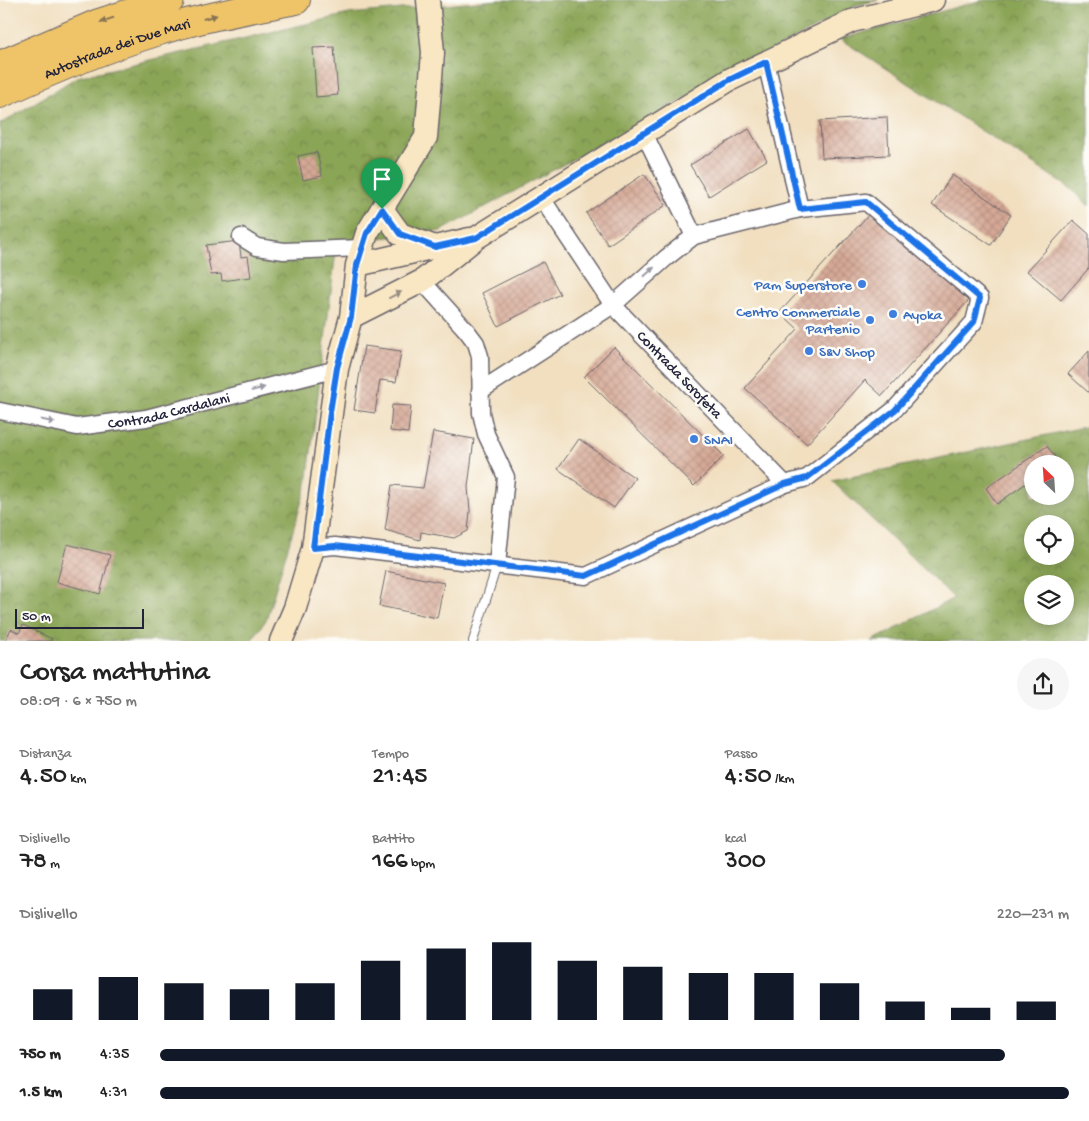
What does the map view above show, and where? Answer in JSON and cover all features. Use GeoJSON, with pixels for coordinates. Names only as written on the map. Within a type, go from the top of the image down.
{"type":"FeatureCollection","features":[{"type":"Feature","properties":{"kind":"highway","name":"Autostrada dei Due Mari"},"geometry":{"type":"LineString","coordinates":[[0,65],[96,24],[170,0]]}},
{"type":"Feature","properties":{"kind":"highway","name":"Autostrada dei Due Mari"},"geometry":{"type":"LineString","coordinates":[[0,94],[49,71],[160,30],[219,15],[296,0]]}},
{"type":"Feature","properties":{"kind":"street"},"geometry":{"type":"LineString","coordinates":[[281,641],[296,608],[313,548],[337,368],[351,317],[360,256],[367,233],[426,138],[433,53],[428,0]]}},
{"type":"Feature","properties":{"kind":"street"},"geometry":{"type":"LineString","coordinates":[[351,317],[422,281],[476,238],[729,80],[852,22],[933,0]]}},
{"type":"Feature","properties":{"kind":"street"},"geometry":{"type":"LineString","coordinates":[[766,62],[800,209]]}},
{"type":"Feature","properties":{"kind":"street"},"geometry":{"type":"LineString","coordinates":[[644,133],[694,236]]}},
{"type":"Feature","properties":{"kind":"street","name":"Contrada Scrofeta"},"geometry":{"type":"LineString","coordinates":[[541,198],[613,305],[785,484]]}},
{"type":"Feature","properties":{"kind":"street"},"geometry":{"type":"LineString","coordinates":[[313,548],[335,546],[586,576],[785,484],[807,478],[895,410],[974,322],[980,298],[866,202],[800,209],[694,236],[613,305],[480,391]]}},
{"type":"Feature","properties":{"kind":"street"},"geometry":{"type":"LineString","coordinates":[[382,209],[400,234],[435,247]]}},
{"type":"Feature","properties":{"kind":"street"},"geometry":{"type":"LineString","coordinates":[[241,237],[257,246],[284,251],[360,256],[435,247],[476,238]]}},
{"type":"Feature","properties":{"kind":"street"},"geometry":{"type":"LineString","coordinates":[[422,281],[467,331],[476,343],[480,356],[481,413],[486,434],[506,478],[497,565]]}},
{"type":"Feature","properties":{"kind":"street","name":"Contrada Cardalani"},"geometry":{"type":"LineString","coordinates":[[0,411],[77,427],[146,418],[337,368]]}},
{"type":"Feature","properties":{"kind":"lane"},"geometry":{"type":"LineString","coordinates":[[473,641],[497,565]]}},
{"type":"Feature","properties":{"kind":"green space"},"geometry":{"type":"Polygon","coordinates":[[[498,0],[878,0],[857,5],[441,231],[337,243],[307,484],[266,620],[251,641],[0,641],[0,124],[77,77],[349,14],[498,0]]]}},
{"type":"Feature","properties":{"kind":"green space"},"geometry":{"type":"Polygon","coordinates":[[[983,0],[1089,0],[1089,206],[1070,188],[840,39],[983,0]]]}},
{"type":"Feature","properties":{"kind":"green space"},"geometry":{"type":"Polygon","coordinates":[[[1089,426],[1089,641],[872,641],[954,598],[832,481],[1089,426]]]}},
{"type":"Feature","properties":{"kind":"building"},"geometry":{"type":"Polygon","coordinates":[[[334,47],[338,95],[316,97],[313,48],[334,47]]]}},
{"type":"Feature","properties":{"kind":"building"},"geometry":{"type":"Polygon","coordinates":[[[887,117],[889,155],[822,158],[820,121],[887,117]]]}},
{"type":"Feature","properties":{"kind":"building"},"geometry":{"type":"Polygon","coordinates":[[[749,129],[767,160],[709,196],[690,165],[749,129]]]}},
{"type":"Feature","properties":{"kind":"building"},"geometry":{"type":"Polygon","coordinates":[[[317,152],[322,176],[303,180],[298,156],[317,152]]]}},
{"type":"Feature","properties":{"kind":"building"},"geometry":{"type":"Polygon","coordinates":[[[644,174],[666,205],[608,245],[586,213],[644,174]]]}},
{"type":"Feature","properties":{"kind":"building"},"geometry":{"type":"Polygon","coordinates":[[[952,175],[1011,215],[991,245],[932,205],[952,175]]]}},
{"type":"Feature","properties":{"kind":"building","name":"Centro Commerciale Partenio"},"geometry":{"type":"Polygon","coordinates":[[[871,212],[969,300],[882,396],[865,380],[807,444],[745,388],[798,329],[780,312],[871,212]]]}},
{"type":"Feature","properties":{"kind":"building"},"geometry":{"type":"Polygon","coordinates":[[[1073,220],[1089,234],[1089,268],[1061,300],[1027,271],[1073,220]]]}},
{"type":"Feature","properties":{"kind":"building"},"geometry":{"type":"Polygon","coordinates":[[[239,241],[241,257],[248,256],[251,277],[222,281],[221,274],[211,275],[206,245],[239,241]]]}},
{"type":"Feature","properties":{"kind":"building"},"geometry":{"type":"Polygon","coordinates":[[[543,262],[560,294],[498,326],[482,293],[543,262]]]}},
{"type":"Feature","properties":{"kind":"building"},"geometry":{"type":"Polygon","coordinates":[[[364,346],[401,351],[396,382],[380,380],[375,413],[354,410],[364,346]]]}},
{"type":"Feature","properties":{"kind":"building"},"geometry":{"type":"Polygon","coordinates":[[[614,347],[724,456],[694,486],[584,377],[614,347]]]}},
{"type":"Feature","properties":{"kind":"building"},"geometry":{"type":"Polygon","coordinates":[[[1089,351],[1089,393],[1068,374],[1089,351]]]}},
{"type":"Feature","properties":{"kind":"building"},"geometry":{"type":"Polygon","coordinates":[[[392,405],[411,406],[408,433],[390,431],[392,405]]]}},
{"type":"Feature","properties":{"kind":"building"},"geometry":{"type":"Polygon","coordinates":[[[433,432],[474,439],[468,487],[470,511],[468,531],[454,538],[421,532],[420,540],[385,530],[392,485],[423,488],[433,432]]]}},
{"type":"Feature","properties":{"kind":"building"},"geometry":{"type":"Polygon","coordinates":[[[579,439],[635,478],[614,508],[558,469],[579,439]]]}},
{"type":"Feature","properties":{"kind":"building"},"geometry":{"type":"Polygon","coordinates":[[[1047,446],[1054,455],[1034,455],[1047,446]]]}},
{"type":"Feature","properties":{"kind":"building"},"geometry":{"type":"Polygon","coordinates":[[[1024,462],[1024,485],[997,504],[986,488],[1024,462]]]}},
{"type":"Feature","properties":{"kind":"building"},"geometry":{"type":"Polygon","coordinates":[[[67,544],[110,555],[100,594],[57,582],[67,544]]]}},
{"type":"Feature","properties":{"kind":"building"},"geometry":{"type":"Polygon","coordinates":[[[386,571],[444,583],[437,618],[379,606],[386,571]]]}},
{"type":"Feature","properties":{"kind":"building"},"geometry":{"type":"Polygon","coordinates":[[[23,625],[52,639],[51,641],[5,641],[11,629],[19,633],[23,625]]]}},
{"type":"Feature","properties":{"kind":"place","name":"Pam Superstore"},"geometry":{"type":"Point","coordinates":[862,284]}},
{"type":"Feature","properties":{"kind":"place","name":"Ayoka"},"geometry":{"type":"Point","coordinates":[893,314]}},
{"type":"Feature","properties":{"kind":"place","name":"Centro Commerciale Partenio"},"geometry":{"type":"Point","coordinates":[870,320]}},
{"type":"Feature","properties":{"kind":"place","name":"S&V Shop"},"geometry":{"type":"Point","coordinates":[809,351]}},
{"type":"Feature","properties":{"kind":"place","name":"SNAI"},"geometry":{"type":"Point","coordinates":[694,439]}},
{"type":"Feature","properties":{"kind":"route"},"geometry":{"type":"LineString","coordinates":[[766,62],[800,209],[866,202],[980,298],[974,322],[895,410],[807,478],[785,484],[726,510],[586,576],[335,546],[313,548],[330,412],[337,368],[351,317],[357,265],[367,233],[382,209],[400,234],[435,247],[476,238],[729,80],[766,62]]}}]}
